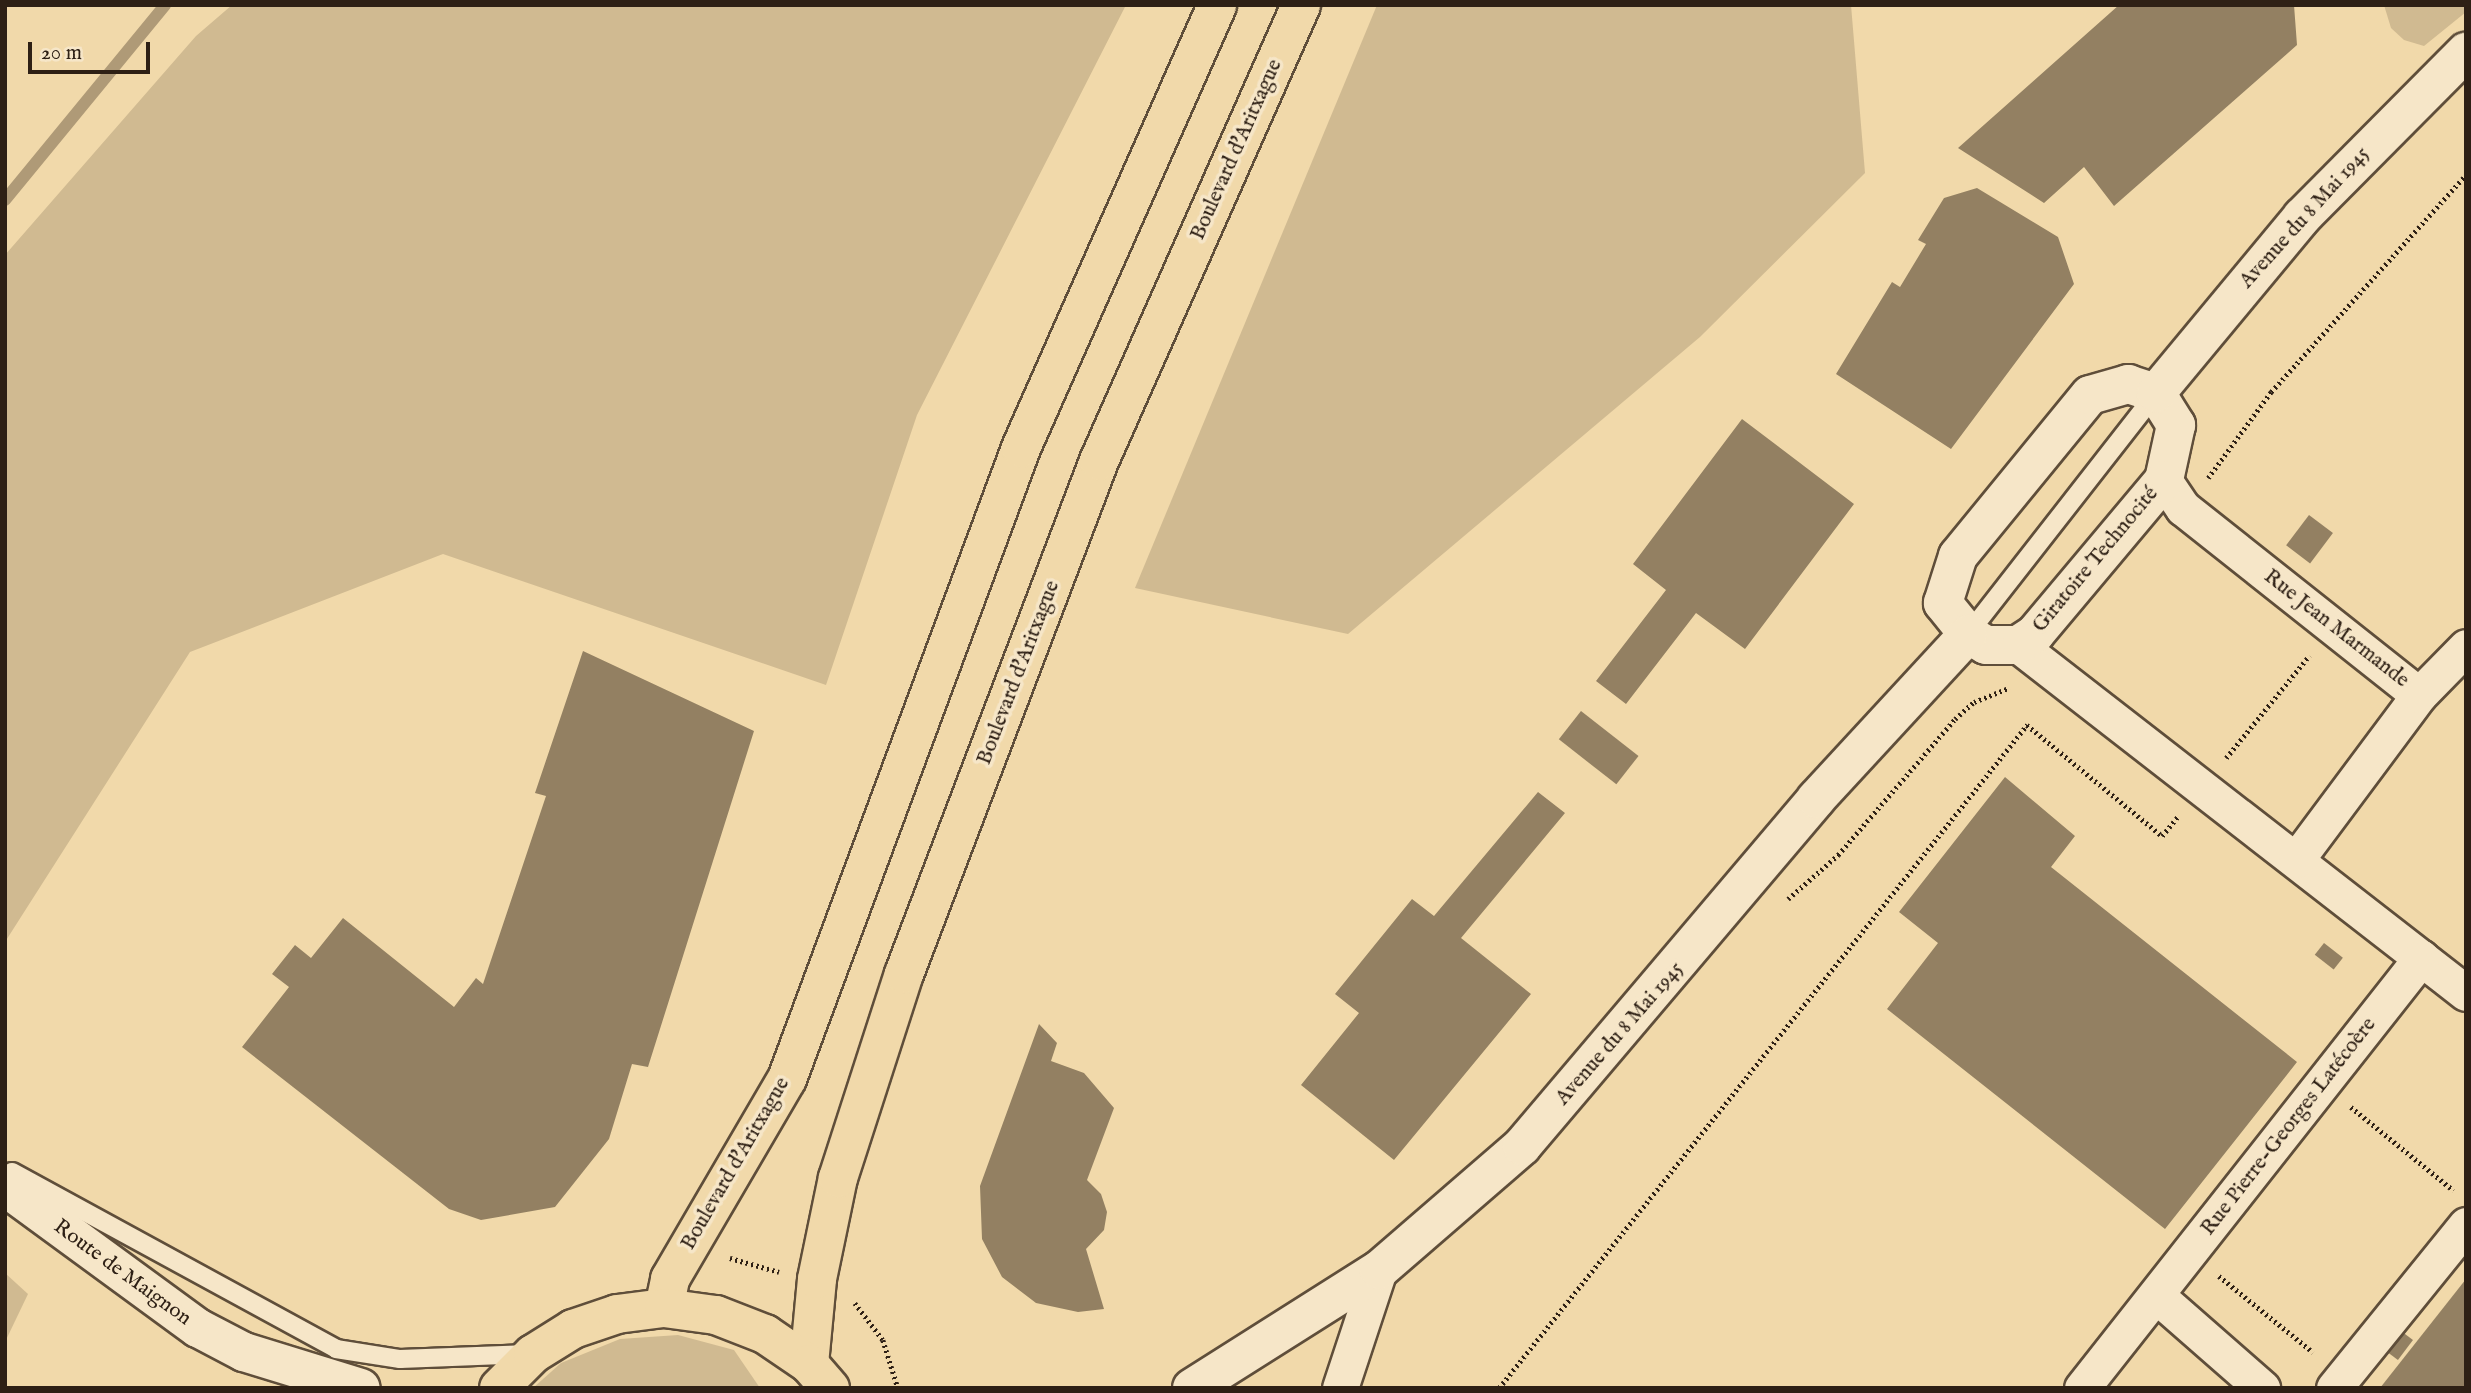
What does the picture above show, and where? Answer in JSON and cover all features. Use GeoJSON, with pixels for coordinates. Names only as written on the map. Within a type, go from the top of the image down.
{"type":"FeatureCollection","features":[{"type":"Feature","properties":{"kind":"main road","name":"Boulevard d'Aritxague"},"geometry":{"type":"LineString","coordinates":[[664,1308],[670,1279],[787,1079],[1021,448],[1217,5]]}},
{"type":"Feature","properties":{"kind":"main road","name":"Boulevard d'Aritxague"},"geometry":{"type":"LineString","coordinates":[[819,1376],[817,1279],[838,1178],[904,974],[1099,461],[1301,5]]}},
{"type":"Feature","properties":{"kind":"main road","name":"Avenue du 8 Mai 1945"},"geometry":{"type":"LineString","coordinates":[[2155,393],[2302,217],[2466,52]]}},
{"type":"Feature","properties":{"kind":"main road"},"geometry":{"type":"LineString","coordinates":[[1968,634],[1943,603],[1958,556],[2090,395],[2128,384],[2155,393]]}},
{"type":"Feature","properties":{"kind":"main road","name":"Giratoire Technocité"},"geometry":{"type":"LineString","coordinates":[[1968,634],[1986,645],[2018,645],[2035,634],[2174,494],[2176,425],[2155,393]]}},
{"type":"Feature","properties":{"kind":"main road","name":"Avenue du 8 Mai 1945"},"geometry":{"type":"LineString","coordinates":[[1198,1383],[1379,1270],[1522,1146],[1816,799],[1968,634]]}},
{"type":"Feature","properties":{"kind":"main road","name":"Route de Maignon"},"geometry":{"type":"LineString","coordinates":[[5,1186],[188,1321],[244,1352],[361,1388]]}},
{"type":"Feature","properties":{"kind":"main road"},"geometry":{"type":"LineString","coordinates":[[499,1388],[533,1354],[573,1329],[617,1314],[664,1308],[716,1315],[753,1329],[819,1376]]}},
{"type":"Feature","properties":{"kind":"main road","name":"Route de Maignon"},"geometry":{"type":"LineString","coordinates":[[244,1352],[282,1388]]}},
{"type":"Feature","properties":{"kind":"street","name":"Rue Jean Marmande"},"geometry":{"type":"LineString","coordinates":[[2174,494],[2419,695],[2296,860]]}},
{"type":"Feature","properties":{"kind":"street"},"geometry":{"type":"LineString","coordinates":[[2018,645],[2466,993]]}},
{"type":"Feature","properties":{"kind":"street"},"geometry":{"type":"LineString","coordinates":[[2419,695],[2466,647]]}},
{"type":"Feature","properties":{"kind":"street","name":"Rue Pierre-Georges Latécoère"},"geometry":{"type":"LineString","coordinates":[[2082,1388],[2324,1085],[2421,958]]}},
{"type":"Feature","properties":{"kind":"street"},"geometry":{"type":"LineString","coordinates":[[2334,1388],[2464,1211]]}},
{"type":"Feature","properties":{"kind":"street"},"geometry":{"type":"LineString","coordinates":[[1340,1388],[1379,1270]]}},
{"type":"Feature","properties":{"kind":"street"},"geometry":{"type":"LineString","coordinates":[[2157,1296],[2262,1388]]}},
{"type":"Feature","properties":{"kind":"lane"},"geometry":{"type":"LineString","coordinates":[[1968,634],[2155,393]]}},
{"type":"Feature","properties":{"kind":"lane"},"geometry":{"type":"LineString","coordinates":[[5,1168],[336,1349],[400,1359],[533,1354]]}},
{"type":"Feature","properties":{"kind":"path"},"geometry":{"type":"LineString","coordinates":[[2174,494],[2271,392],[2466,175]]}},
{"type":"Feature","properties":{"kind":"path"},"geometry":{"type":"LineString","coordinates":[[1499,1388],[2027,724],[2162,836],[2333,627]]}},
{"type":"Feature","properties":{"kind":"path"},"geometry":{"type":"LineString","coordinates":[[1781,905],[1838,855],[1974,702],[2000,689],[2039,691],[2056,672]]}},
{"type":"Feature","properties":{"kind":"path"},"geometry":{"type":"LineString","coordinates":[[2324,1085],[2464,1211]]}},
{"type":"Feature","properties":{"kind":"path"},"geometry":{"type":"LineString","coordinates":[[715,1254],[791,1276]]}},
{"type":"Feature","properties":{"kind":"path"},"geometry":{"type":"LineString","coordinates":[[2215,1273],[2317,1355]]}},
{"type":"Feature","properties":{"kind":"path"},"geometry":{"type":"LineString","coordinates":[[846,1292],[883,1340],[898,1388]]}},
{"type":"Feature","properties":{"kind":"shaded area"},"geometry":{"type":"Polygon","coordinates":[[[232,5],[1126,5],[917,415],[826,685],[443,554],[190,652],[5,942],[5,255],[196,36],[232,5]]]}},
{"type":"Feature","properties":{"kind":"shaded area"},"geometry":{"type":"Polygon","coordinates":[[[1377,5],[1851,5],[1865,173],[1700,337],[1348,634],[1135,588],[1377,5]]]}},
{"type":"Feature","properties":{"kind":"shaded area"},"geometry":{"type":"Polygon","coordinates":[[[2384,5],[2466,5],[2466,12],[2424,46],[2404,40],[2391,28],[2384,5]]]}},
{"type":"Feature","properties":{"kind":"shaded area"},"geometry":{"type":"Polygon","coordinates":[[[5,1273],[28,1294],[5,1342],[5,1273]]]}},
{"type":"Feature","properties":{"kind":"shaded area"},"geometry":{"type":"Polygon","coordinates":[[[678,1335],[734,1350],[760,1388],[533,1388],[561,1363],[620,1339],[678,1335]]]}},
{"type":"Feature","properties":{"kind":"building"},"geometry":{"type":"Polygon","coordinates":[[[2119,5],[2294,5],[2297,45],[2114,206],[2084,167],[2044,203],[1958,148],[2119,5]]]}},
{"type":"Feature","properties":{"kind":"building"},"geometry":{"type":"Polygon","coordinates":[[[1977,188],[2058,237],[2074,284],[1951,449],[1836,374],[1892,282],[1900,287],[1926,244],[1918,240],[1944,198],[1977,188]]]}},
{"type":"Feature","properties":{"kind":"building"},"geometry":{"type":"Polygon","coordinates":[[[1742,419],[1854,504],[1745,649],[1696,613],[1626,704],[1596,681],[1666,590],[1633,564],[1742,419]]]}},
{"type":"Feature","properties":{"kind":"building"},"geometry":{"type":"Polygon","coordinates":[[[2309,515],[2333,533],[2310,563],[2286,545],[2309,515]]]}},
{"type":"Feature","properties":{"kind":"building"},"geometry":{"type":"Polygon","coordinates":[[[583,651],[754,731],[648,1067],[632,1064],[609,1139],[555,1207],[481,1220],[449,1209],[242,1047],[289,987],[272,974],[295,945],[311,958],[343,918],[454,1007],[476,978],[483,984],[546,796],[535,793],[583,651]]]}},
{"type":"Feature","properties":{"kind":"building"},"geometry":{"type":"Polygon","coordinates":[[[1581,711],[1639,756],[1616,784],[1559,739],[1581,711]]]}},
{"type":"Feature","properties":{"kind":"building"},"geometry":{"type":"Polygon","coordinates":[[[2005,777],[2075,836],[2051,867],[2297,1062],[2165,1229],[1887,1009],[1938,943],[1899,912],[2005,777]]]}},
{"type":"Feature","properties":{"kind":"building"},"geometry":{"type":"Polygon","coordinates":[[[1538,792],[1565,813],[1461,938],[1531,994],[1394,1160],[1301,1085],[1359,1013],[1335,994],[1412,899],[1434,916],[1538,792]]]}},
{"type":"Feature","properties":{"kind":"building"},"geometry":{"type":"Polygon","coordinates":[[[2324,943],[2343,958],[2334,970],[2315,955],[2324,943]]]}},
{"type":"Feature","properties":{"kind":"building"},"geometry":{"type":"Polygon","coordinates":[[[1039,1024],[1057,1043],[1051,1061],[1084,1073],[1114,1108],[1087,1180],[1101,1194],[1107,1212],[1104,1230],[1086,1249],[1104,1309],[1078,1312],[1036,1303],[1002,1277],[982,1239],[980,1186],[1039,1024]]]}},
{"type":"Feature","properties":{"kind":"building"},"geometry":{"type":"Polygon","coordinates":[[[2466,1279],[2466,1388],[2380,1388],[2466,1279]]]}},
{"type":"Feature","properties":{"kind":"building"},"geometry":{"type":"Polygon","coordinates":[[[2401,1331],[2413,1340],[2398,1360],[2386,1351],[2401,1331]]]}},
{"type":"Feature","properties":{"kind":"waterway"},"geometry":{"type":"LineString","coordinates":[[5,200],[165,5]]}}]}
